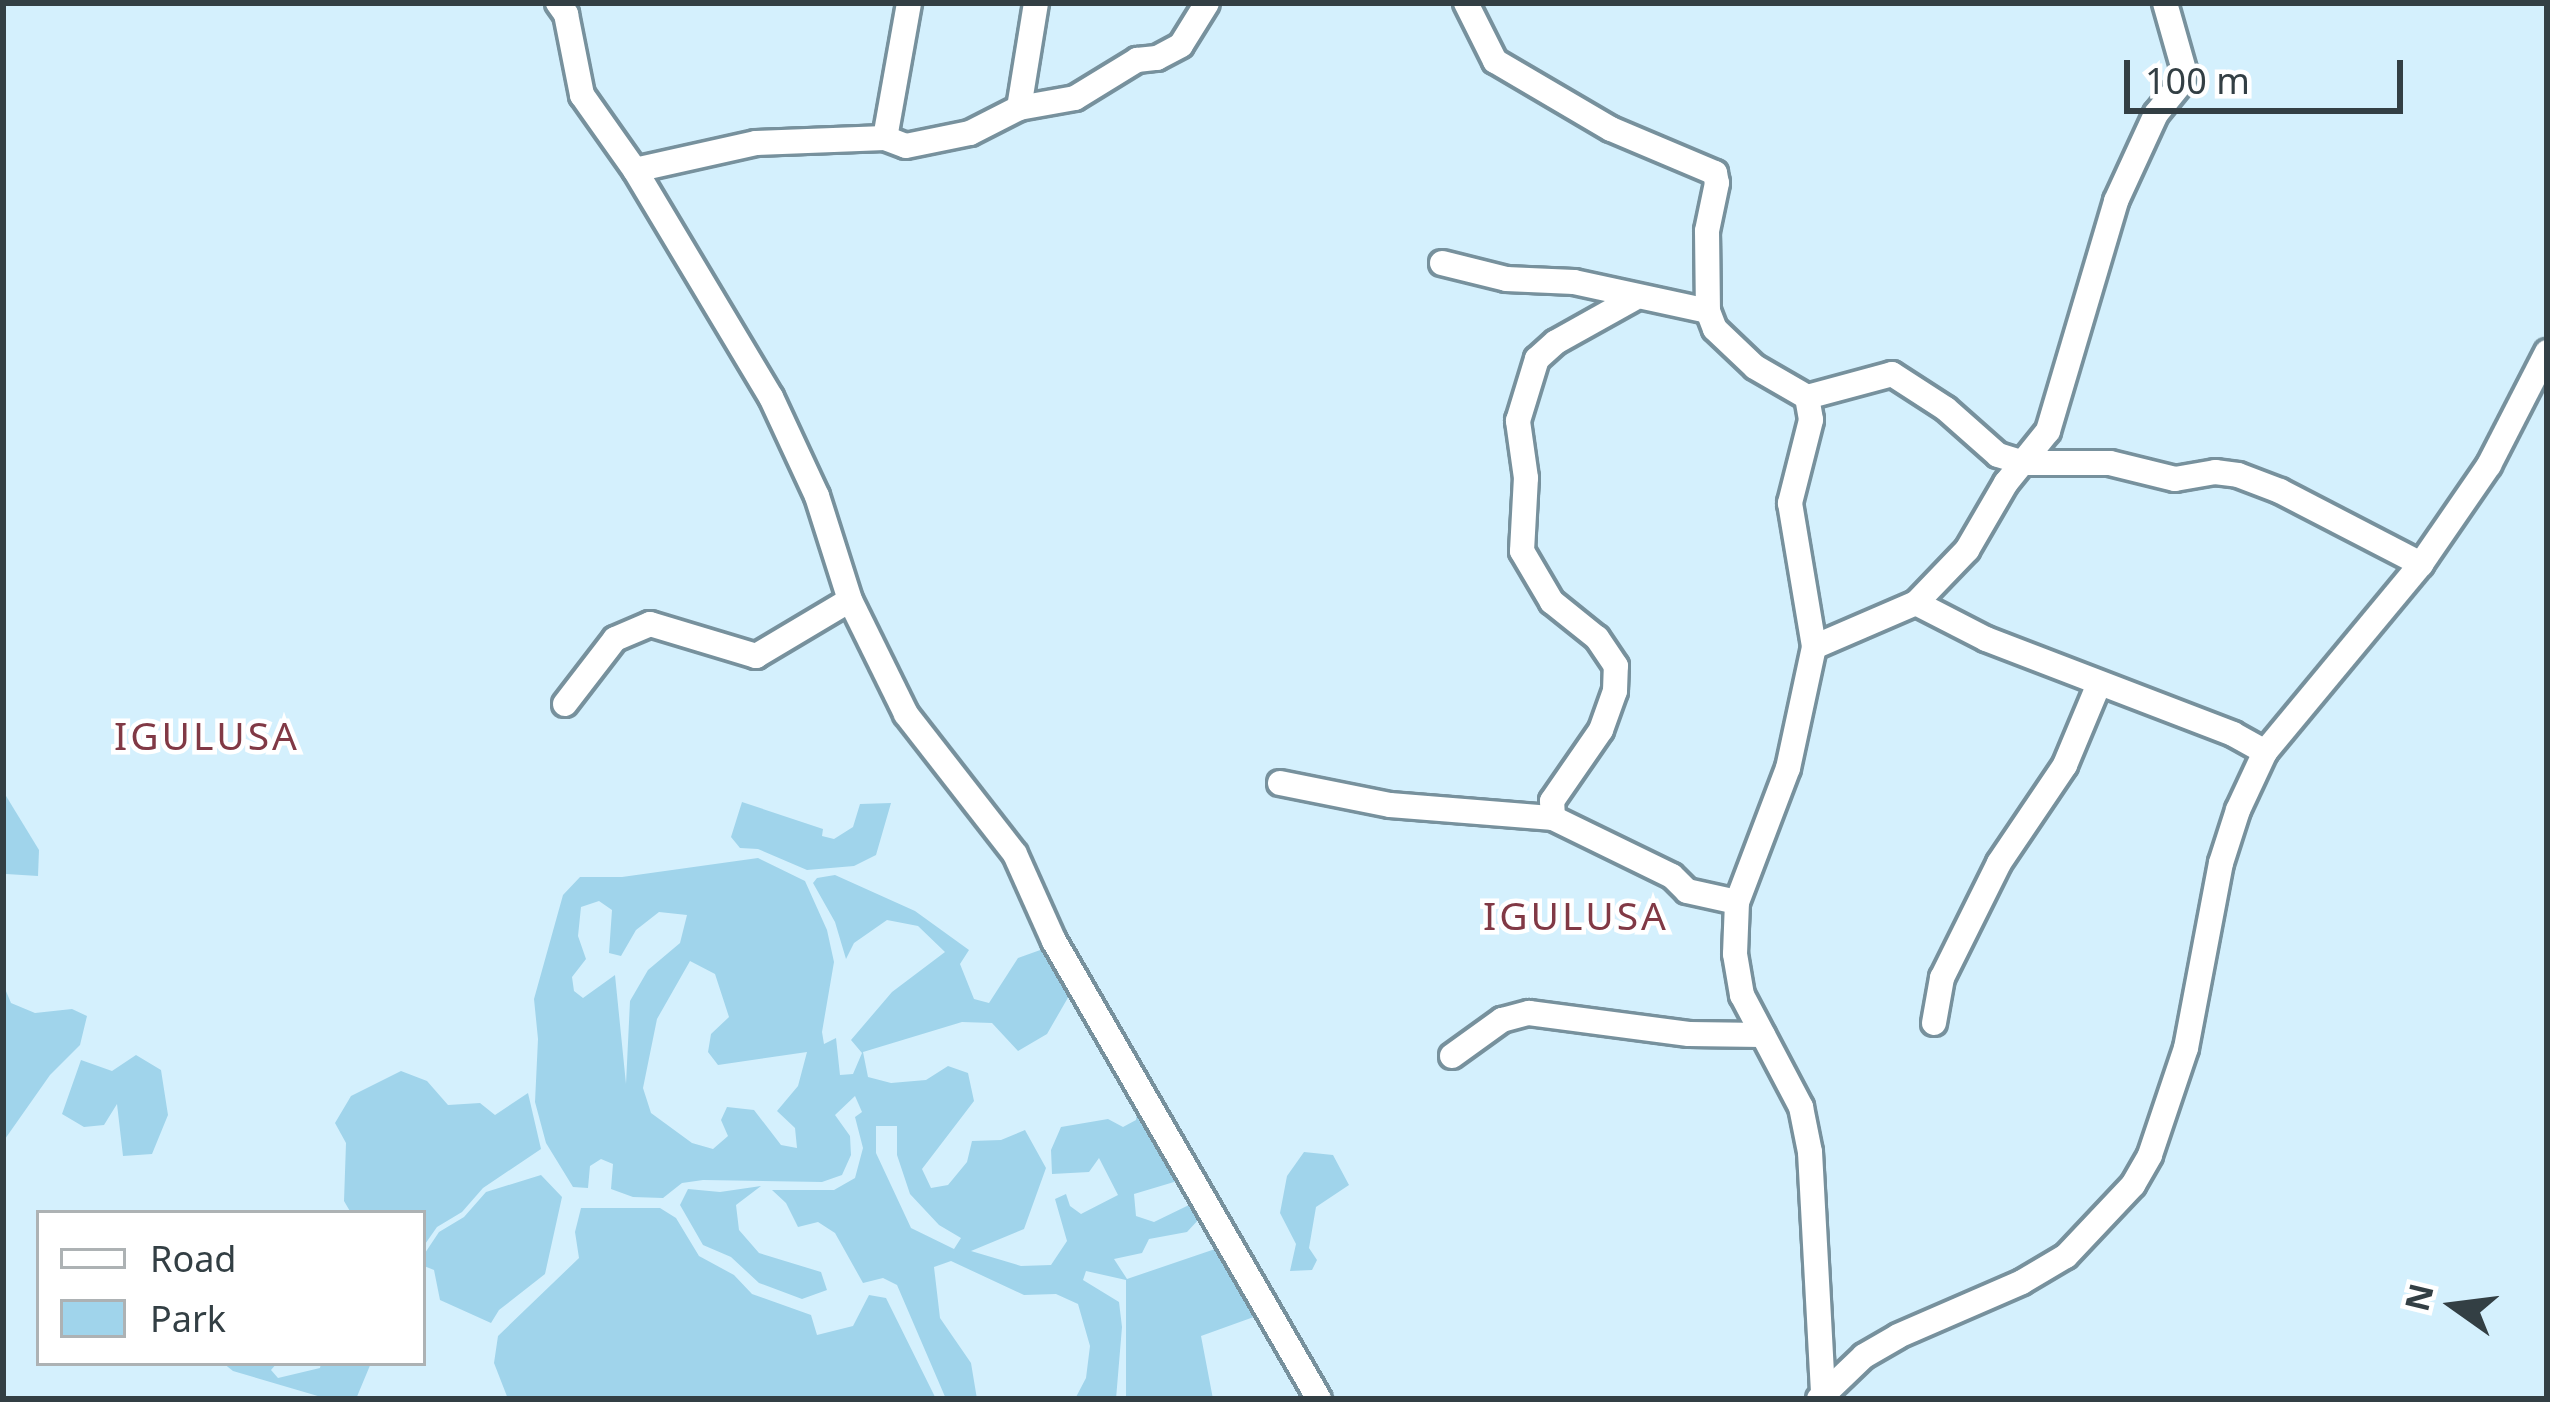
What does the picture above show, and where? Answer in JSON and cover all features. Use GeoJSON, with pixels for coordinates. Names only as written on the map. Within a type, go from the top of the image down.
{"type":"FeatureCollection","features":[{"type":"Feature","properties":{"kind":"street"},"geometry":{"type":"LineString","coordinates":[[558,3],[566,14],[582,95],[635,170],[772,397],[817,496],[850,600],[906,714],[1015,854],[1054,941],[1319,1399]]}},
{"type":"Feature","properties":{"kind":"street"},"geometry":{"type":"LineString","coordinates":[[885,138],[909,3]]}},
{"type":"Feature","properties":{"kind":"street"},"geometry":{"type":"LineString","coordinates":[[1019,108],[1036,3]]}},
{"type":"Feature","properties":{"kind":"street"},"geometry":{"type":"LineString","coordinates":[[635,170],[756,143],[885,138],[905,146],[970,133],[1019,108],[1075,98],[1137,60],[1157,58],[1181,45],[1207,3]]}},
{"type":"Feature","properties":{"kind":"street"},"geometry":{"type":"LineString","coordinates":[[1466,3],[1495,61],[1611,129],[1715,172],[1718,183],[1706,231],[1708,310],[1726,343],[1755,367],[1807,397],[1892,374],[1946,410],[1997,455],[2024,463],[2110,463],[2175,479],[2215,472],[2268,487],[2421,564]]}},
{"type":"Feature","properties":{"kind":"street"},"geometry":{"type":"LineString","coordinates":[[1814,647],[1916,603],[1967,550],[2006,483],[2048,431],[2111,233],[2116,201],[2156,114],[2181,83],[2184,70],[2165,3]]}},
{"type":"Feature","properties":{"kind":"street"},"geometry":{"type":"LineString","coordinates":[[1442,263],[1506,279],[1574,282],[1633,299],[1708,310]]}},
{"type":"Feature","properties":{"kind":"street"},"geometry":{"type":"LineString","coordinates":[[1552,818],[1552,801],[1601,730],[1615,691],[1616,665],[1597,638],[1552,602],[1522,551],[1526,478],[1518,421],[1537,359],[1556,342],[1633,299]]}},
{"type":"Feature","properties":{"kind":"street"},"geometry":{"type":"LineString","coordinates":[[1821,1395],[1898,1336],[2022,1282],[2066,1256],[2133,1185],[2150,1155],[2186,1048],[2221,863],[2238,810],[2265,752],[2421,564],[2489,465],[2547,352]]}},
{"type":"Feature","properties":{"kind":"street"},"geometry":{"type":"LineString","coordinates":[[1807,397],[1811,420],[1790,503],[1814,647],[1788,768],[1737,902],[1736,954],[1742,995],[1801,1107],[1810,1152],[1821,1395]]}},
{"type":"Feature","properties":{"kind":"street"},"geometry":{"type":"LineString","coordinates":[[565,704],[615,639],[650,624],[756,656],[850,600]]}},
{"type":"Feature","properties":{"kind":"street"},"geometry":{"type":"LineString","coordinates":[[1916,603],[1986,639],[2080,673],[2098,686],[2233,734],[2265,752]]}},
{"type":"Feature","properties":{"kind":"street"},"geometry":{"type":"LineString","coordinates":[[1934,1023],[1942,978],[1999,863],[2065,765],[2098,686]]}},
{"type":"Feature","properties":{"kind":"street"},"geometry":{"type":"LineString","coordinates":[[1280,783],[1390,805],[1552,818],[1672,876],[1688,891],[1737,902]]}},
{"type":"Feature","properties":{"kind":"street"},"geometry":{"type":"LineString","coordinates":[[1452,1056],[1502,1020],[1529,1013],[1689,1034],[1763,1034]]}},
{"type":"Feature","properties":{"kind":"green space"},"geometry":{"type":"Polygon","coordinates":[[[3,791],[39,850],[38,876],[6,874],[3,791]]]}},
{"type":"Feature","properties":{"kind":"green space"},"geometry":{"type":"Polygon","coordinates":[[[742,802],[823,829],[822,836],[834,839],[853,827],[860,804],[891,803],[876,855],[854,866],[807,870],[758,849],[740,848],[731,837],[742,802]]]}},
{"type":"Feature","properties":{"kind":"green space"},"geometry":{"type":"Polygon","coordinates":[[[758,858],[805,881],[827,930],[834,962],[822,1032],[824,1044],[836,1038],[840,1075],[853,1074],[862,1053],[851,1040],[892,992],[945,952],[918,926],[887,920],[854,943],[846,959],[835,922],[813,883],[817,878],[835,875],[915,911],[969,950],[960,964],[974,999],[989,1003],[1018,958],[1057,944],[1077,982],[1047,1034],[1018,1051],[992,1023],[962,1022],[863,1052],[868,1077],[891,1083],[926,1080],[948,1066],[968,1073],[974,1101],[922,1169],[931,1188],[948,1185],[967,1162],[972,1141],[1001,1140],[1025,1130],[1046,1168],[1024,1229],[971,1251],[1021,1266],[1051,1265],[1067,1241],[1055,1199],[1066,1194],[1070,1206],[1081,1214],[1118,1195],[1099,1158],[1089,1172],[1052,1174],[1051,1150],[1061,1127],[1108,1119],[1123,1127],[1136,1120],[1139,1101],[1184,1179],[1134,1194],[1136,1216],[1154,1222],[1189,1205],[1200,1218],[1187,1232],[1149,1239],[1142,1253],[1114,1259],[1127,1279],[1221,1247],[1262,1314],[1201,1336],[1213,1399],[1126,1399],[1126,1280],[1086,1271],[1083,1280],[1119,1302],[1122,1327],[1116,1399],[1075,1399],[1086,1378],[1090,1346],[1078,1304],[1056,1294],[1024,1295],[951,1261],[934,1267],[940,1318],[971,1363],[977,1399],[946,1399],[897,1285],[883,1278],[863,1283],[835,1233],[818,1222],[798,1227],[786,1203],[772,1190],[834,1190],[855,1178],[863,1148],[855,1117],[862,1112],[855,1096],[835,1115],[850,1136],[851,1155],[842,1175],[822,1182],[703,1180],[682,1183],[663,1198],[633,1197],[611,1189],[613,1164],[601,1159],[590,1166],[588,1188],[573,1187],[546,1143],[535,1102],[538,1039],[534,999],[563,895],[580,877],[622,877],[758,858]],[[599,901],[581,907],[578,936],[586,959],[572,977],[574,991],[583,998],[615,975],[626,1084],[630,1001],[648,970],[680,943],[687,915],[659,912],[636,930],[621,956],[609,953],[612,910],[599,901]],[[690,961],[657,1019],[643,1088],[651,1113],[692,1143],[713,1149],[728,1136],[721,1120],[727,1107],[754,1110],[781,1145],[797,1148],[795,1128],[777,1111],[798,1086],[807,1052],[718,1065],[708,1052],[711,1034],[729,1017],[715,974],[690,961]],[[876,1126],[876,1153],[911,1228],[954,1249],[961,1238],[939,1225],[910,1194],[897,1155],[897,1126],[876,1126]]]}},
{"type":"Feature","properties":{"kind":"green space"},"geometry":{"type":"Polygon","coordinates":[[[3,984],[11,1003],[35,1013],[72,1009],[87,1016],[80,1045],[50,1075],[5,1139],[3,984]]]}},
{"type":"Feature","properties":{"kind":"green space"},"geometry":{"type":"Polygon","coordinates":[[[136,1055],[161,1070],[168,1115],[152,1154],[123,1156],[117,1104],[104,1125],[84,1127],[62,1114],[81,1060],[112,1071],[136,1055]]]}},
{"type":"Feature","properties":{"kind":"green space"},"geometry":{"type":"Polygon","coordinates":[[[401,1071],[427,1081],[448,1105],[480,1103],[495,1115],[528,1093],[541,1149],[483,1188],[462,1212],[437,1227],[426,1243],[426,1210],[349,1210],[344,1201],[346,1143],[335,1123],[351,1096],[401,1071]]]}},
{"type":"Feature","properties":{"kind":"green space"},"geometry":{"type":"Polygon","coordinates":[[[1304,1152],[1333,1155],[1349,1185],[1316,1207],[1309,1248],[1317,1260],[1312,1270],[1290,1271],[1296,1244],[1280,1213],[1287,1176],[1304,1152]]]}},
{"type":"Feature","properties":{"kind":"green space"},"geometry":{"type":"Polygon","coordinates":[[[541,1175],[562,1197],[545,1274],[499,1310],[491,1323],[440,1300],[434,1270],[426,1267],[426,1252],[439,1232],[464,1217],[486,1192],[541,1175]]]}},
{"type":"Feature","properties":{"kind":"green space"},"geometry":{"type":"Polygon","coordinates":[[[761,1186],[736,1205],[739,1230],[759,1253],[821,1272],[827,1290],[802,1299],[759,1283],[731,1257],[703,1245],[680,1205],[688,1189],[720,1192],[761,1186]]]}},
{"type":"Feature","properties":{"kind":"green space"},"geometry":{"type":"Polygon","coordinates":[[[581,1208],[660,1208],[676,1218],[699,1256],[734,1275],[752,1294],[811,1315],[817,1335],[853,1326],[869,1295],[886,1298],[936,1399],[508,1399],[494,1363],[498,1336],[579,1258],[575,1232],[581,1208]]]}},
{"type":"Feature","properties":{"kind":"green space"},"geometry":{"type":"Polygon","coordinates":[[[227,1366],[274,1366],[271,1370],[278,1378],[320,1366],[370,1366],[356,1399],[328,1399],[227,1366]]]}},
{"type":"Feature","properties":{"kind":"district","name":"IGULUSA"},"geometry":{"type":"Point","coordinates":[207,735]}},
{"type":"Feature","properties":{"kind":"district","name":"IGULUSA"},"geometry":{"type":"Point","coordinates":[1576,915]}}]}
